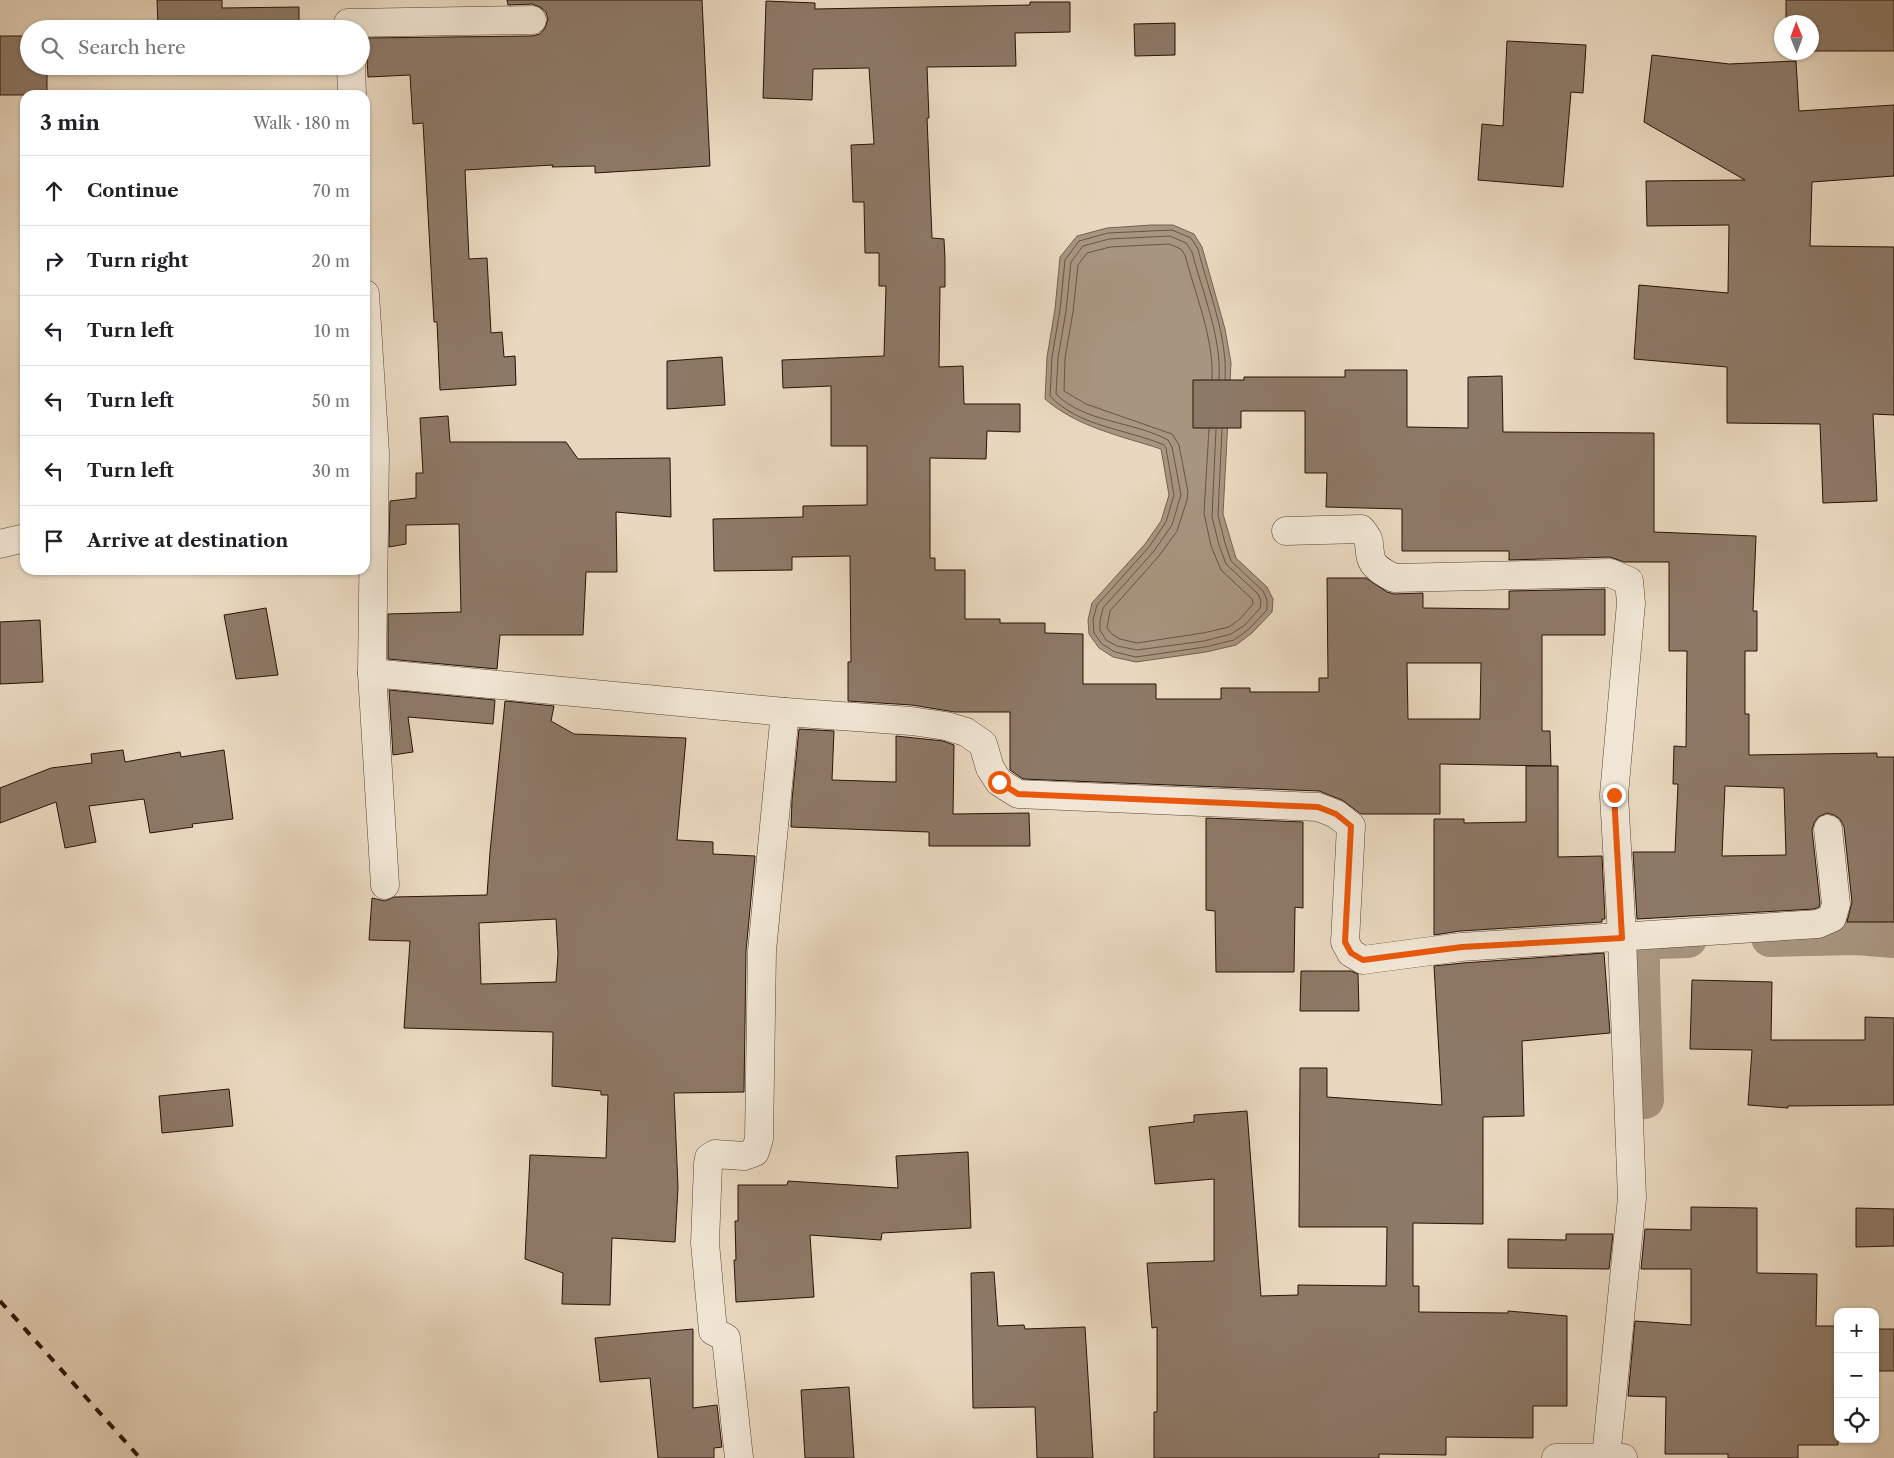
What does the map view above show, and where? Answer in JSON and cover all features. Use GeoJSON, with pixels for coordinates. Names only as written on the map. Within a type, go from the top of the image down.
{"type":"FeatureCollection","features":[{"type":"Feature","properties":{"kind":"street"},"geometry":{"type":"LineString","coordinates":[[347,17],[532,20]]}},
{"type":"Feature","properties":{"kind":"street"},"geometry":{"type":"LineString","coordinates":[[351,75],[352,90]]}},
{"type":"Feature","properties":{"kind":"street"},"geometry":{"type":"LineString","coordinates":[[370,455],[372,673],[385,885]]}},
{"type":"Feature","properties":{"kind":"street"},"geometry":{"type":"LineString","coordinates":[[1286,531],[1361,529],[1370,540],[1371,560],[1382,571],[1394,578],[1610,573],[1629,581],[1631,603],[1614,795],[1622,938],[1632,1198],[1614,1458],[1556,1458]]}},
{"type":"Feature","properties":{"kind":"street"},"geometry":{"type":"LineString","coordinates":[[0,544],[20,539]]}},
{"type":"Feature","properties":{"kind":"street"},"geometry":{"type":"LineString","coordinates":[[372,673],[785,712],[911,721],[946,726],[966,732],[983,744],[990,768],[999,782],[1018,794],[1318,807],[1336,814],[1351,826],[1345,942],[1351,953],[1363,960],[1462,947],[1818,924],[1832,918],[1836,904],[1828,829]]}},
{"type":"Feature","properties":{"kind":"street"},"geometry":{"type":"LineString","coordinates":[[739,1458],[726,1338],[713,1331],[705,1243],[708,1158],[715,1154],[744,1156],[755,1152],[759,1139],[762,951],[785,712]]}},
{"type":"Feature","properties":{"kind":"water"},"geometry":{"type":"Polygon","coordinates":[[[1173,225],[1194,234],[1202,247],[1225,329],[1231,363],[1223,514],[1236,558],[1267,587],[1273,599],[1272,612],[1252,633],[1236,645],[1206,652],[1136,662],[1113,657],[1099,648],[1089,634],[1088,620],[1092,603],[1145,544],[1161,521],[1169,495],[1161,449],[1085,424],[1058,409],[1045,399],[1047,357],[1055,309],[1060,257],[1077,236],[1107,228],[1173,225]]]}},
{"type":"Feature","properties":{"kind":"building"},"geometry":{"type":"Polygon","coordinates":[[[157,0],[222,0],[222,8],[299,7],[299,20],[158,20],[157,0]]]}},
{"type":"Feature","properties":{"kind":"building"},"geometry":{"type":"Polygon","coordinates":[[[507,0],[702,0],[710,166],[595,173],[595,166],[552,167],[553,165],[465,170],[469,259],[487,258],[491,333],[502,332],[504,357],[515,356],[516,385],[440,390],[437,322],[434,322],[423,123],[413,124],[410,75],[368,77],[370,75],[370,38],[532,36],[540,34],[545,28],[548,19],[546,12],[540,7],[532,4],[508,5],[507,0]]]}},
{"type":"Feature","properties":{"kind":"building"},"geometry":{"type":"Polygon","coordinates":[[[1786,0],[1894,0],[1894,51],[1819,51],[1819,15],[1786,15],[1786,0]]]}},
{"type":"Feature","properties":{"kind":"building"},"geometry":{"type":"Polygon","coordinates":[[[766,1],[815,3],[815,9],[1030,5],[1030,2],[1070,2],[1070,32],[1015,33],[1016,66],[927,67],[932,238],[944,239],[945,259],[945,287],[940,287],[939,367],[963,366],[964,404],[1020,404],[1020,432],[987,431],[986,459],[930,458],[930,558],[935,558],[935,570],[965,570],[965,619],[1000,619],[1000,623],[1045,623],[1045,633],[1083,634],[1083,684],[1156,684],[1156,699],[1221,699],[1221,688],[1250,688],[1250,692],[1319,692],[1319,678],[1328,678],[1327,578],[1366,578],[1387,592],[1394,594],[1423,593],[1423,608],[1509,609],[1509,591],[1605,589],[1605,635],[1542,635],[1542,731],[1550,731],[1551,766],[1440,764],[1440,814],[1361,814],[1342,800],[1319,791],[1023,779],[1010,770],[1010,712],[955,712],[912,705],[848,701],[848,662],[851,662],[850,556],[792,557],[792,570],[714,571],[713,519],[803,517],[803,506],[867,505],[867,446],[831,446],[831,386],[783,388],[782,360],[884,356],[886,286],[879,286],[879,253],[865,253],[864,202],[853,202],[851,145],[874,144],[869,68],[813,69],[812,100],[763,98],[766,1]],[[1407,663],[1408,719],[1480,719],[1481,663],[1407,663]]]}},
{"type":"Feature","properties":{"kind":"building"},"geometry":{"type":"Polygon","coordinates":[[[1175,23],[1175,55],[1135,56],[1134,24],[1175,23]]]}},
{"type":"Feature","properties":{"kind":"building"},"geometry":{"type":"Polygon","coordinates":[[[0,36],[20,36],[20,75],[47,75],[47,90],[20,90],[20,95],[0,95],[0,36]]]}},
{"type":"Feature","properties":{"kind":"building"},"geometry":{"type":"Polygon","coordinates":[[[1507,41],[1586,45],[1583,93],[1571,92],[1563,187],[1478,180],[1482,124],[1503,126],[1507,41]]]}},
{"type":"Feature","properties":{"kind":"building"},"geometry":{"type":"Polygon","coordinates":[[[1652,55],[1729,64],[1796,61],[1799,111],[1894,105],[1894,176],[1812,182],[1810,246],[1894,247],[1894,415],[1873,414],[1877,501],[1823,503],[1820,424],[1727,423],[1727,367],[1634,359],[1639,285],[1728,293],[1729,225],[1647,226],[1646,181],[1745,180],[1644,122],[1652,55]]]}},
{"type":"Feature","properties":{"kind":"building"},"geometry":{"type":"Polygon","coordinates":[[[722,357],[725,405],[667,409],[667,361],[722,357]]]}},
{"type":"Feature","properties":{"kind":"building"},"geometry":{"type":"Polygon","coordinates":[[[1345,370],[1407,370],[1407,427],[1468,428],[1468,377],[1502,376],[1503,432],[1654,433],[1654,532],[1756,536],[1753,611],[1757,611],[1757,651],[1745,651],[1745,714],[1749,714],[1749,755],[1877,753],[1877,757],[1894,757],[1894,922],[1847,922],[1852,902],[1844,827],[1840,819],[1827,813],[1818,817],[1812,830],[1819,907],[1814,909],[1637,919],[1633,852],[1675,852],[1678,784],[1673,784],[1674,746],[1686,747],[1687,651],[1669,651],[1669,562],[1624,562],[1610,557],[1509,560],[1509,551],[1402,551],[1402,509],[1326,507],[1327,473],[1305,473],[1305,411],[1241,411],[1241,428],[1193,428],[1193,380],[1244,380],[1244,377],[1345,377],[1345,370]],[[1725,786],[1722,856],[1786,855],[1784,788],[1725,786]]]}},
{"type":"Feature","properties":{"kind":"building"},"geometry":{"type":"Polygon","coordinates":[[[448,416],[450,442],[566,442],[578,459],[670,458],[671,517],[616,512],[617,572],[586,572],[583,635],[500,635],[497,669],[388,659],[388,614],[461,612],[459,524],[406,525],[406,544],[389,547],[390,501],[416,498],[416,473],[423,473],[420,418],[448,416]]]}},
{"type":"Feature","properties":{"kind":"building"},"geometry":{"type":"Polygon","coordinates":[[[266,608],[278,675],[236,679],[224,615],[266,608]]]}},
{"type":"Feature","properties":{"kind":"building"},"geometry":{"type":"Polygon","coordinates":[[[40,620],[43,682],[0,684],[0,622],[40,620]]]}},
{"type":"Feature","properties":{"kind":"building"},"geometry":{"type":"Polygon","coordinates":[[[389,690],[495,700],[493,724],[408,717],[413,752],[393,755],[389,690]]]}},
{"type":"Feature","properties":{"kind":"building"},"geometry":{"type":"Polygon","coordinates":[[[505,701],[554,706],[551,721],[574,734],[686,738],[677,840],[713,842],[713,854],[755,856],[746,951],[744,1092],[674,1093],[678,1187],[675,1242],[612,1238],[610,1305],[562,1304],[563,1273],[525,1259],[530,1155],[606,1158],[608,1095],[601,1095],[601,1091],[552,1086],[553,1032],[404,1028],[410,941],[369,940],[372,898],[385,901],[394,897],[487,895],[505,701]],[[556,919],[479,923],[481,984],[556,982],[558,954],[556,919]]]}},
{"type":"Feature","properties":{"kind":"building"},"geometry":{"type":"Polygon","coordinates":[[[799,729],[834,731],[832,780],[896,782],[896,736],[943,741],[954,745],[953,814],[1029,813],[1030,846],[929,846],[929,832],[791,827],[799,729]]]}},
{"type":"Feature","properties":{"kind":"building"},"geometry":{"type":"Polygon","coordinates":[[[123,750],[125,762],[180,752],[181,757],[224,750],[233,819],[192,824],[193,827],[150,833],[144,799],[89,806],[96,842],[65,848],[56,802],[0,823],[0,788],[51,768],[92,763],[91,754],[123,750]]]}},
{"type":"Feature","properties":{"kind":"building"},"geometry":{"type":"Polygon","coordinates":[[[1526,766],[1558,766],[1558,857],[1602,856],[1605,919],[1602,919],[1602,922],[1460,931],[1434,935],[1434,819],[1464,819],[1464,823],[1526,822],[1526,766]]]}},
{"type":"Feature","properties":{"kind":"building"},"geometry":{"type":"Polygon","coordinates":[[[1206,818],[1303,822],[1303,908],[1295,907],[1294,972],[1216,972],[1215,911],[1206,910],[1206,818]]]}},
{"type":"Feature","properties":{"kind":"building"},"geometry":{"type":"Polygon","coordinates":[[[1604,953],[1610,1033],[1522,1041],[1524,1116],[1483,1117],[1483,1224],[1413,1223],[1413,1286],[1419,1286],[1419,1312],[1508,1313],[1508,1311],[1567,1316],[1567,1406],[1533,1406],[1533,1438],[1446,1437],[1446,1455],[1379,1454],[1379,1458],[1154,1458],[1154,1412],[1157,1412],[1157,1327],[1152,1328],[1147,1263],[1214,1261],[1214,1179],[1155,1184],[1149,1127],[1194,1122],[1194,1115],[1247,1111],[1261,1296],[1298,1295],[1298,1285],[1386,1286],[1387,1227],[1299,1227],[1300,1068],[1327,1068],[1327,1097],[1442,1105],[1434,966],[1604,953]]]}},
{"type":"Feature","properties":{"kind":"building"},"geometry":{"type":"Polygon","coordinates":[[[1301,971],[1351,971],[1358,974],[1359,1011],[1300,1011],[1301,971]]]}},
{"type":"Feature","properties":{"kind":"building"},"geometry":{"type":"Polygon","coordinates":[[[1692,980],[1772,982],[1771,1040],[1865,1040],[1865,1017],[1894,1018],[1894,1105],[1788,1106],[1788,1108],[1748,1105],[1752,1050],[1690,1049],[1692,980]]]}},
{"type":"Feature","properties":{"kind":"building"},"geometry":{"type":"Polygon","coordinates":[[[229,1089],[233,1126],[162,1133],[159,1096],[229,1089]]]}},
{"type":"Feature","properties":{"kind":"building"},"geometry":{"type":"Polygon","coordinates":[[[968,1152],[971,1228],[882,1233],[881,1240],[810,1235],[814,1297],[736,1302],[734,1260],[736,1260],[735,1221],[738,1221],[738,1185],[787,1185],[788,1181],[898,1188],[896,1156],[968,1152]]]}},
{"type":"Feature","properties":{"kind":"building"},"geometry":{"type":"Polygon","coordinates":[[[1691,1207],[1757,1208],[1757,1273],[1817,1274],[1816,1326],[1834,1326],[1834,1443],[1838,1443],[1838,1445],[1798,1445],[1798,1458],[1728,1458],[1728,1454],[1665,1454],[1666,1397],[1628,1396],[1635,1321],[1691,1325],[1691,1269],[1641,1269],[1645,1229],[1691,1230],[1691,1207]]]}},
{"type":"Feature","properties":{"kind":"building"},"geometry":{"type":"Polygon","coordinates":[[[1856,1208],[1894,1209],[1894,1246],[1856,1247],[1856,1208]]]}},
{"type":"Feature","properties":{"kind":"building"},"geometry":{"type":"Polygon","coordinates":[[[1566,1234],[1613,1234],[1609,1269],[1508,1268],[1508,1239],[1566,1240],[1566,1234]]]}},
{"type":"Feature","properties":{"kind":"building"},"geometry":{"type":"Polygon","coordinates":[[[994,1272],[998,1326],[1024,1325],[1025,1329],[1085,1327],[1093,1458],[1037,1458],[1035,1407],[973,1408],[971,1273],[994,1272]]]}},
{"type":"Feature","properties":{"kind":"building"},"geometry":{"type":"Polygon","coordinates":[[[693,1329],[693,1408],[717,1405],[722,1447],[714,1448],[714,1458],[658,1458],[650,1378],[600,1382],[595,1338],[693,1329]]]}},
{"type":"Feature","properties":{"kind":"building"},"geometry":{"type":"Polygon","coordinates":[[[1879,1329],[1894,1329],[1894,1371],[1879,1371],[1879,1329]]]}},
{"type":"Feature","properties":{"kind":"building"},"geometry":{"type":"Polygon","coordinates":[[[849,1387],[854,1458],[805,1458],[801,1390],[849,1387]]]}},
{"type":"Feature","properties":{"kind":"waterway"},"geometry":{"type":"LineString","coordinates":[[1770,938],[1856,936],[1894,939]]}},
{"type":"Feature","properties":{"kind":"waterway"},"geometry":{"type":"LineString","coordinates":[[1645,1100],[1641,944],[1659,940],[1688,939]]}},
{"type":"Feature","properties":{"kind":"railway"},"geometry":{"type":"LineString","coordinates":[[0,1301],[140,1458]]}},
{"type":"Feature","properties":{"kind":"route"},"geometry":{"type":"LineString","coordinates":[[999,782],[1018,794],[1318,807],[1336,814],[1351,826],[1345,942],[1351,953],[1363,960],[1462,947],[1622,938],[1614,795]]}}]}
